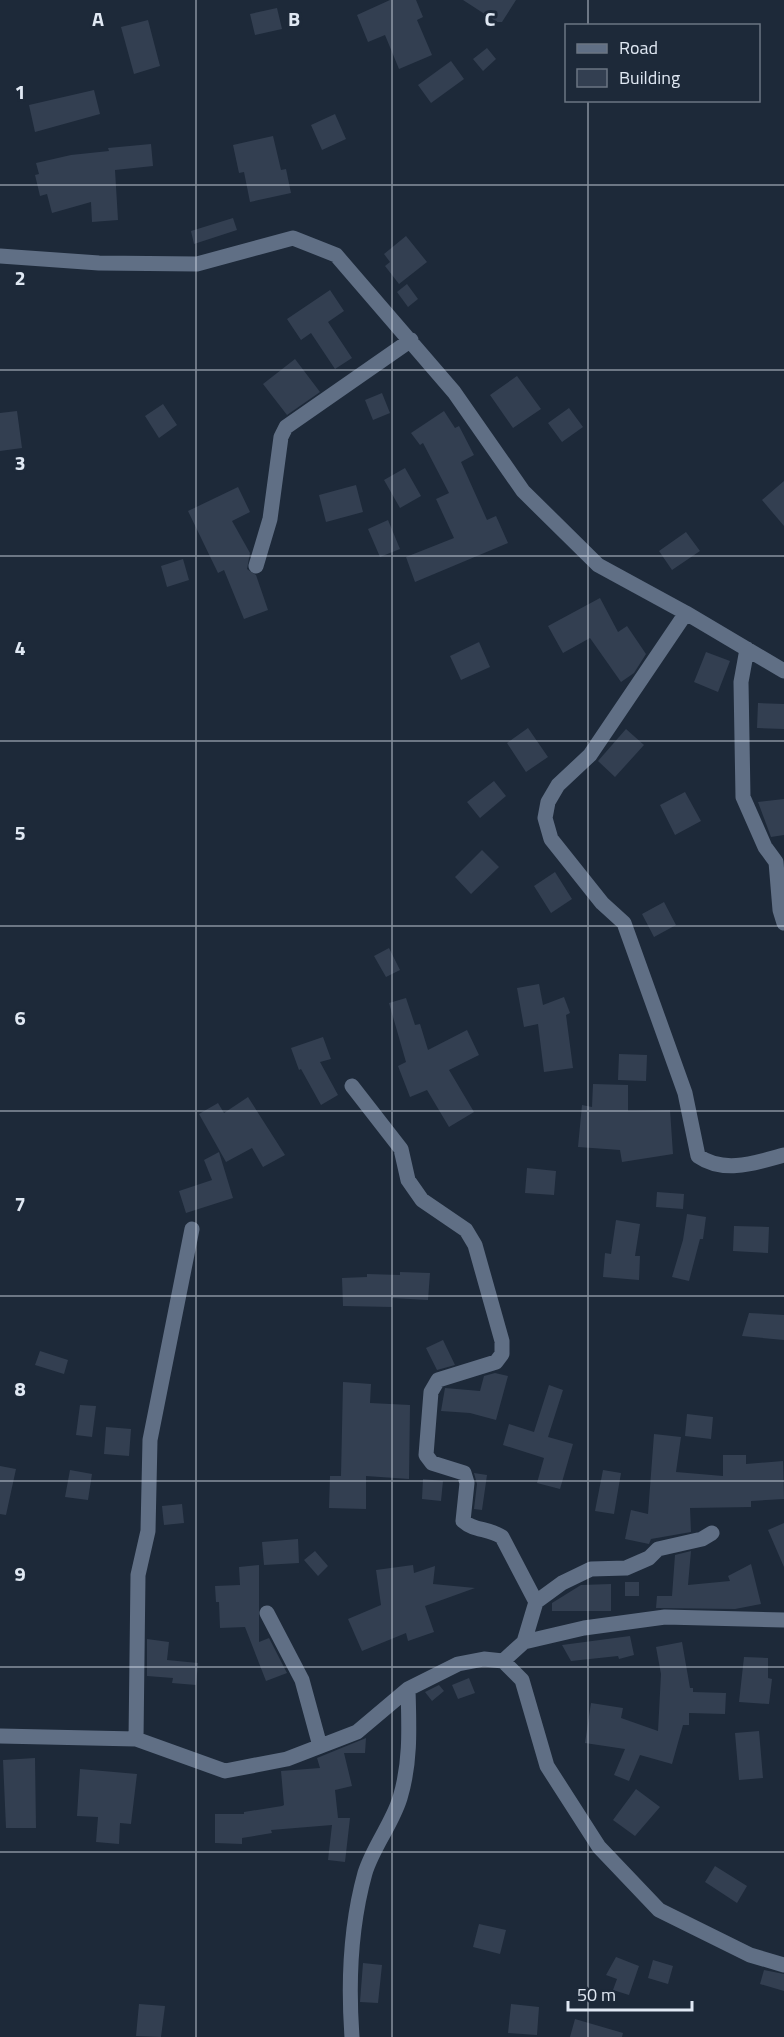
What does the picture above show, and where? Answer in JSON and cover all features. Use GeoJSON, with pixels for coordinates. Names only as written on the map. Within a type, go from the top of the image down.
{"type":"FeatureCollection","features":[{"type":"Feature","properties":{"kind":"street"},"geometry":{"type":"LineString","coordinates":[[0,256],[99,263],[196,264],[293,238],[336,255],[454,392],[523,491],[598,565],[686,613],[784,671]]}},
{"type":"Feature","properties":{"kind":"street"},"geometry":{"type":"LineString","coordinates":[[256,566],[270,519],[281,437],[286,427],[411,340]]}},
{"type":"Feature","properties":{"kind":"street"},"geometry":{"type":"LineString","coordinates":[[686,613],[590,755],[558,785],[548,802],[545,818],[551,839],[602,903],[624,923],[685,1093],[698,1156],[708,1163],[719,1166],[747,1165],[784,1155]]}},
{"type":"Feature","properties":{"kind":"street"},"geometry":{"type":"LineString","coordinates":[[747,649],[741,682],[743,797],[765,847],[776,862],[780,910],[784,923]]}},
{"type":"Feature","properties":{"kind":"street"},"geometry":{"type":"LineString","coordinates":[[352,1086],[401,1149],[408,1180],[422,1200],[466,1230],[475,1245],[502,1341],[502,1354],[496,1362],[438,1380],[431,1392],[426,1455],[432,1463],[464,1473],[467,1483],[463,1521],[470,1527],[492,1530],[502,1536],[536,1602]]}},
{"type":"Feature","properties":{"kind":"street"},"geometry":{"type":"LineString","coordinates":[[136,1739],[138,1575],[148,1531],[150,1440],[192,1229]]}},
{"type":"Feature","properties":{"kind":"street"},"geometry":{"type":"LineString","coordinates":[[524,1642],[536,1602],[562,1582],[591,1569],[626,1568],[649,1558],[658,1549],[695,1542],[712,1533]]}},
{"type":"Feature","properties":{"kind":"street"},"geometry":{"type":"LineString","coordinates":[[267,1613],[302,1680],[320,1746]]}},
{"type":"Feature","properties":{"kind":"street"},"geometry":{"type":"LineString","coordinates":[[503,1661],[524,1642],[584,1628],[665,1617],[784,1620]]}},
{"type":"Feature","properties":{"kind":"street"},"geometry":{"type":"LineString","coordinates":[[0,1736],[136,1739],[225,1771],[287,1759],[357,1732],[408,1689],[458,1664],[484,1659],[503,1661],[522,1680],[547,1766],[599,1847],[659,1910],[750,1955],[784,1965]]}},
{"type":"Feature","properties":{"kind":"street"},"geometry":{"type":"LineString","coordinates":[[352,2037],[349,2003],[352,1932],[366,1871],[400,1800],[410,1754],[408,1689]]}},
{"type":"Feature","properties":{"kind":"building"},"geometry":{"type":"Polygon","coordinates":[[[390,0],[416,0],[423,17],[417,20],[432,55],[399,69],[385,35],[368,42],[357,15],[390,0]]]}},
{"type":"Feature","properties":{"kind":"building"},"geometry":{"type":"Polygon","coordinates":[[[463,0],[516,0],[502,22],[497,22],[463,0]]]}},
{"type":"Feature","properties":{"kind":"building"},"geometry":{"type":"Polygon","coordinates":[[[277,8],[282,29],[255,35],[250,14],[277,8]]]}},
{"type":"Feature","properties":{"kind":"building"},"geometry":{"type":"Polygon","coordinates":[[[148,20],[160,66],[134,74],[121,27],[148,20]]]}},
{"type":"Feature","properties":{"kind":"building"},"geometry":{"type":"Polygon","coordinates":[[[487,48],[496,59],[483,71],[473,59],[487,48]]]}},
{"type":"Feature","properties":{"kind":"building"},"geometry":{"type":"Polygon","coordinates":[[[451,61],[464,79],[431,103],[418,85],[451,61]]]}},
{"type":"Feature","properties":{"kind":"building"},"geometry":{"type":"Polygon","coordinates":[[[94,90],[100,114],[35,132],[29,105],[94,90]]]}},
{"type":"Feature","properties":{"kind":"building"},"geometry":{"type":"Polygon","coordinates":[[[335,114],[346,139],[322,150],[311,125],[335,114]]]}},
{"type":"Feature","properties":{"kind":"building"},"geometry":{"type":"Polygon","coordinates":[[[273,136],[281,170],[286,169],[291,193],[250,202],[244,172],[239,173],[233,145],[273,136]]]}},
{"type":"Feature","properties":{"kind":"building"},"geometry":{"type":"Polygon","coordinates":[[[151,144],[153,166],[115,170],[118,220],[92,222],[91,202],[52,213],[47,194],[40,196],[35,175],[39,174],[36,163],[71,155],[109,151],[108,148],[151,144]]]}},
{"type":"Feature","properties":{"kind":"building"},"geometry":{"type":"Polygon","coordinates":[[[233,218],[237,230],[194,244],[191,231],[233,218]]]}},
{"type":"Feature","properties":{"kind":"building"},"geometry":{"type":"Polygon","coordinates":[[[406,236],[427,262],[399,284],[385,266],[390,262],[384,254],[406,236]]]}},
{"type":"Feature","properties":{"kind":"building"},"geometry":{"type":"Polygon","coordinates":[[[407,284],[418,299],[408,307],[397,292],[407,284]]]}},
{"type":"Feature","properties":{"kind":"building"},"geometry":{"type":"Polygon","coordinates":[[[330,290],[344,311],[328,322],[352,358],[335,369],[311,333],[301,340],[287,319],[330,290]]]}},
{"type":"Feature","properties":{"kind":"building"},"geometry":{"type":"Polygon","coordinates":[[[295,359],[320,392],[287,415],[263,384],[295,359]]]}},
{"type":"Feature","properties":{"kind":"building"},"geometry":{"type":"Polygon","coordinates":[[[517,376],[541,409],[513,428],[490,395],[517,376]]]}},
{"type":"Feature","properties":{"kind":"building"},"geometry":{"type":"Polygon","coordinates":[[[382,393],[390,413],[373,420],[365,400],[382,393]]]}},
{"type":"Feature","properties":{"kind":"building"},"geometry":{"type":"Polygon","coordinates":[[[163,404],[177,425],[159,438],[145,416],[163,404]]]}},
{"type":"Feature","properties":{"kind":"building"},"geometry":{"type":"Polygon","coordinates":[[[569,408],[583,427],[562,442],[548,423],[569,408]]]}},
{"type":"Feature","properties":{"kind":"building"},"geometry":{"type":"Polygon","coordinates":[[[17,411],[22,448],[0,451],[0,413],[17,411]]]}},
{"type":"Feature","properties":{"kind":"building"},"geometry":{"type":"Polygon","coordinates":[[[444,411],[455,428],[459,426],[474,455],[461,462],[487,520],[496,516],[508,543],[415,582],[406,557],[454,538],[436,499],[449,493],[423,443],[420,445],[411,433],[444,411]]]}},
{"type":"Feature","properties":{"kind":"building"},"geometry":{"type":"Polygon","coordinates":[[[405,468],[421,496],[400,508],[384,480],[405,468]]]}},
{"type":"Feature","properties":{"kind":"building"},"geometry":{"type":"Polygon","coordinates":[[[784,481],[784,526],[762,500],[784,481]]]}},
{"type":"Feature","properties":{"kind":"building"},"geometry":{"type":"Polygon","coordinates":[[[356,485],[363,512],[326,522],[319,495],[356,485]]]}},
{"type":"Feature","properties":{"kind":"building"},"geometry":{"type":"Polygon","coordinates":[[[238,487],[250,512],[232,521],[250,553],[247,569],[256,575],[268,610],[244,619],[224,570],[218,573],[188,511],[238,487]]]}},
{"type":"Feature","properties":{"kind":"building"},"geometry":{"type":"Polygon","coordinates":[[[388,520],[400,549],[380,557],[368,529],[388,520]]]}},
{"type":"Feature","properties":{"kind":"building"},"geometry":{"type":"Polygon","coordinates":[[[686,532],[700,551],[672,570],[659,551],[686,532]]]}},
{"type":"Feature","properties":{"kind":"building"},"geometry":{"type":"Polygon","coordinates":[[[183,559],[189,580],[167,587],[161,566],[183,559]]]}},
{"type":"Feature","properties":{"kind":"building"},"geometry":{"type":"Polygon","coordinates":[[[600,598],[618,632],[627,626],[646,654],[634,673],[621,682],[590,638],[563,653],[548,626],[600,598]]]}},
{"type":"Feature","properties":{"kind":"building"},"geometry":{"type":"Polygon","coordinates":[[[479,642],[490,667],[461,680],[450,656],[479,642]]]}},
{"type":"Feature","properties":{"kind":"building"},"geometry":{"type":"Polygon","coordinates":[[[706,652],[730,661],[718,692],[694,682],[706,652]]]}},
{"type":"Feature","properties":{"kind":"building"},"geometry":{"type":"Polygon","coordinates":[[[758,703],[784,704],[784,729],[757,728],[758,703]]]}},
{"type":"Feature","properties":{"kind":"building"},"geometry":{"type":"Polygon","coordinates":[[[528,728],[548,757],[526,772],[507,743],[528,728]]]}},
{"type":"Feature","properties":{"kind":"building"},"geometry":{"type":"Polygon","coordinates":[[[626,729],[644,745],[615,777],[598,761],[626,729]]]}},
{"type":"Feature","properties":{"kind":"building"},"geometry":{"type":"Polygon","coordinates":[[[494,781],[506,796],[480,818],[467,802],[494,781]]]}},
{"type":"Feature","properties":{"kind":"building"},"geometry":{"type":"Polygon","coordinates":[[[685,792],[701,821],[675,835],[660,805],[685,792]]]}},
{"type":"Feature","properties":{"kind":"building"},"geometry":{"type":"Polygon","coordinates":[[[784,799],[784,835],[771,837],[758,802],[784,799]]]}},
{"type":"Feature","properties":{"kind":"building"},"geometry":{"type":"Polygon","coordinates":[[[482,850],[499,867],[471,894],[455,877],[482,850]]]}},
{"type":"Feature","properties":{"kind":"building"},"geometry":{"type":"Polygon","coordinates":[[[555,872],[572,899],[551,913],[534,886],[555,872]]]}},
{"type":"Feature","properties":{"kind":"building"},"geometry":{"type":"Polygon","coordinates":[[[664,902],[676,925],[654,937],[642,914],[664,902]]]}},
{"type":"Feature","properties":{"kind":"building"},"geometry":{"type":"Polygon","coordinates":[[[389,948],[400,970],[386,977],[374,956],[389,948]]]}},
{"type":"Feature","properties":{"kind":"building"},"geometry":{"type":"Polygon","coordinates":[[[539,984],[543,1005],[564,997],[570,1013],[566,1015],[573,1068],[544,1072],[538,1024],[524,1027],[517,988],[539,984]]]}},
{"type":"Feature","properties":{"kind":"building"},"geometry":{"type":"Polygon","coordinates":[[[406,998],[415,1025],[420,1024],[428,1050],[467,1030],[479,1055],[449,1070],[474,1112],[449,1127],[427,1090],[410,1097],[398,1066],[406,1062],[389,1003],[406,998]]]}},
{"type":"Feature","properties":{"kind":"building"},"geometry":{"type":"Polygon","coordinates":[[[323,1037],[331,1059],[320,1062],[338,1095],[321,1105],[301,1069],[299,1070],[291,1048],[323,1037]]]}},
{"type":"Feature","properties":{"kind":"building"},"geometry":{"type":"Polygon","coordinates":[[[619,1054],[647,1055],[646,1081],[618,1080],[619,1054]]]}},
{"type":"Feature","properties":{"kind":"building"},"geometry":{"type":"Polygon","coordinates":[[[593,1084],[628,1085],[628,1111],[670,1110],[673,1154],[622,1162],[620,1150],[578,1147],[582,1105],[592,1107],[593,1084]]]}},
{"type":"Feature","properties":{"kind":"building"},"geometry":{"type":"Polygon","coordinates":[[[248,1097],[285,1155],[263,1167],[252,1148],[226,1162],[199,1114],[218,1103],[224,1113],[248,1097]]]}},
{"type":"Feature","properties":{"kind":"building"},"geometry":{"type":"Polygon","coordinates":[[[219,1152],[233,1198],[186,1213],[179,1191],[212,1180],[204,1160],[219,1152]]]}},
{"type":"Feature","properties":{"kind":"building"},"geometry":{"type":"Polygon","coordinates":[[[527,1168],[556,1171],[554,1195],[525,1193],[527,1168]]]}},
{"type":"Feature","properties":{"kind":"building"},"geometry":{"type":"Polygon","coordinates":[[[657,1192],[684,1194],[683,1209],[656,1207],[657,1192]]]}},
{"type":"Feature","properties":{"kind":"building"},"geometry":{"type":"Polygon","coordinates":[[[687,1214],[706,1217],[703,1239],[700,1239],[689,1281],[672,1277],[683,1240],[687,1214]]]}},
{"type":"Feature","properties":{"kind":"building"},"geometry":{"type":"Polygon","coordinates":[[[616,1220],[640,1224],[635,1256],[640,1256],[639,1280],[603,1277],[605,1253],[611,1254],[616,1220]]]}},
{"type":"Feature","properties":{"kind":"building"},"geometry":{"type":"Polygon","coordinates":[[[734,1226],[769,1227],[768,1253],[733,1251],[734,1226]]]}},
{"type":"Feature","properties":{"kind":"building"},"geometry":{"type":"Polygon","coordinates":[[[400,1272],[430,1273],[428,1300],[392,1298],[392,1307],[343,1306],[342,1278],[367,1277],[367,1274],[400,1275],[400,1272]]]}},
{"type":"Feature","properties":{"kind":"building"},"geometry":{"type":"Polygon","coordinates":[[[749,1313],[784,1315],[784,1340],[742,1336],[749,1313]]]}},
{"type":"Feature","properties":{"kind":"building"},"geometry":{"type":"Polygon","coordinates":[[[443,1340],[455,1365],[437,1370],[426,1348],[443,1340]]]}},
{"type":"Feature","properties":{"kind":"building"},"geometry":{"type":"Polygon","coordinates":[[[40,1351],[68,1360],[64,1374],[35,1365],[40,1351]]]}},
{"type":"Feature","properties":{"kind":"building"},"geometry":{"type":"Polygon","coordinates":[[[495,1373],[508,1376],[496,1420],[470,1413],[441,1411],[445,1388],[480,1391],[484,1376],[495,1373]]]}},
{"type":"Feature","properties":{"kind":"building"},"geometry":{"type":"Polygon","coordinates":[[[343,1382],[371,1384],[370,1403],[410,1405],[409,1479],[366,1476],[366,1509],[329,1508],[330,1476],[341,1476],[343,1382]]]}},
{"type":"Feature","properties":{"kind":"building"},"geometry":{"type":"Polygon","coordinates":[[[549,1385],[563,1390],[548,1437],[573,1444],[560,1489],[537,1483],[544,1458],[503,1445],[509,1424],[534,1432],[549,1385]]]}},
{"type":"Feature","properties":{"kind":"building"},"geometry":{"type":"Polygon","coordinates":[[[80,1405],[96,1406],[92,1437],[76,1435],[80,1405]]]}},
{"type":"Feature","properties":{"kind":"building"},"geometry":{"type":"Polygon","coordinates":[[[687,1414],[713,1417],[711,1439],[685,1436],[687,1414]]]}},
{"type":"Feature","properties":{"kind":"building"},"geometry":{"type":"Polygon","coordinates":[[[106,1427],[131,1429],[129,1456],[104,1454],[106,1427]]]}},
{"type":"Feature","properties":{"kind":"building"},"geometry":{"type":"Polygon","coordinates":[[[654,1434],[681,1437],[676,1472],[723,1476],[723,1455],[746,1455],[746,1464],[783,1461],[784,1499],[751,1501],[751,1507],[690,1508],[691,1532],[651,1539],[649,1544],[625,1539],[631,1510],[648,1514],[654,1434]]]}},
{"type":"Feature","properties":{"kind":"building"},"geometry":{"type":"Polygon","coordinates":[[[0,1466],[16,1469],[6,1515],[0,1514],[0,1466]]]}},
{"type":"Feature","properties":{"kind":"building"},"geometry":{"type":"Polygon","coordinates":[[[70,1470],[92,1474],[88,1500],[65,1497],[70,1470]]]}},
{"type":"Feature","properties":{"kind":"building"},"geometry":{"type":"Polygon","coordinates":[[[603,1470],[621,1473],[614,1514],[595,1511],[603,1470]]]}},
{"type":"Feature","properties":{"kind":"building"},"geometry":{"type":"Polygon","coordinates":[[[474,1473],[487,1475],[482,1510],[474,1509],[477,1484],[474,1473]]]}},
{"type":"Feature","properties":{"kind":"building"},"geometry":{"type":"Polygon","coordinates":[[[423,1479],[443,1481],[441,1501],[422,1499],[423,1479]]]}},
{"type":"Feature","properties":{"kind":"building"},"geometry":{"type":"Polygon","coordinates":[[[182,1504],[184,1523],[164,1525],[162,1506],[182,1504]]]}},
{"type":"Feature","properties":{"kind":"building"},"geometry":{"type":"Polygon","coordinates":[[[784,1523],[784,1567],[768,1530],[784,1523]]]}},
{"type":"Feature","properties":{"kind":"building"},"geometry":{"type":"Polygon","coordinates":[[[298,1539],[299,1563],[264,1565],[262,1542],[298,1539]]]}},
{"type":"Feature","properties":{"kind":"building"},"geometry":{"type":"Polygon","coordinates":[[[315,1551],[328,1566],[318,1576],[304,1560],[315,1551]]]}},
{"type":"Feature","properties":{"kind":"building"},"geometry":{"type":"Polygon","coordinates":[[[691,1551],[688,1585],[730,1581],[728,1576],[751,1564],[761,1604],[735,1609],[656,1608],[657,1596],[672,1596],[675,1555],[691,1551]]]}},
{"type":"Feature","properties":{"kind":"building"},"geometry":{"type":"Polygon","coordinates":[[[259,1565],[259,1642],[269,1638],[287,1673],[266,1681],[245,1627],[220,1628],[219,1602],[216,1602],[215,1586],[240,1585],[239,1567],[259,1565]]]}},
{"type":"Feature","properties":{"kind":"building"},"geometry":{"type":"Polygon","coordinates":[[[413,1565],[414,1573],[435,1566],[433,1584],[475,1588],[425,1606],[434,1632],[408,1641],[406,1633],[362,1651],[348,1619],[381,1605],[376,1570],[413,1565]]]}},
{"type":"Feature","properties":{"kind":"building"},"geometry":{"type":"Polygon","coordinates":[[[625,1582],[639,1582],[639,1596],[625,1596],[625,1582]]]}},
{"type":"Feature","properties":{"kind":"building"},"geometry":{"type":"Polygon","coordinates":[[[611,1584],[611,1611],[552,1611],[552,1603],[581,1585],[611,1584]]]}},
{"type":"Feature","properties":{"kind":"building"},"geometry":{"type":"Polygon","coordinates":[[[630,1636],[634,1655],[619,1659],[618,1656],[571,1661],[562,1645],[630,1636]]]}},
{"type":"Feature","properties":{"kind":"building"},"geometry":{"type":"Polygon","coordinates":[[[147,1639],[169,1642],[167,1660],[198,1663],[196,1685],[172,1683],[173,1678],[147,1676],[147,1639]]]}},
{"type":"Feature","properties":{"kind":"building"},"geometry":{"type":"Polygon","coordinates":[[[682,1642],[690,1688],[693,1688],[693,1692],[726,1693],[725,1714],[689,1713],[689,1725],[683,1725],[672,1764],[640,1755],[629,1781],[614,1775],[625,1749],[585,1743],[591,1703],[623,1708],[621,1718],[658,1731],[661,1674],[656,1647],[682,1642]]]}},
{"type":"Feature","properties":{"kind":"building"},"geometry":{"type":"Polygon","coordinates":[[[744,1657],[768,1658],[768,1678],[772,1679],[769,1704],[739,1702],[744,1657]]]}},
{"type":"Feature","properties":{"kind":"building"},"geometry":{"type":"Polygon","coordinates":[[[469,1678],[475,1693],[458,1699],[452,1685],[469,1678]]]}},
{"type":"Feature","properties":{"kind":"building"},"geometry":{"type":"Polygon","coordinates":[[[439,1685],[444,1691],[432,1701],[425,1692],[439,1685]]]}},
{"type":"Feature","properties":{"kind":"building"},"geometry":{"type":"Polygon","coordinates":[[[759,1731],[763,1778],[739,1780],[735,1733],[759,1731]]]}},
{"type":"Feature","properties":{"kind":"building"},"geometry":{"type":"Polygon","coordinates":[[[366,1738],[365,1753],[344,1753],[352,1786],[335,1790],[338,1818],[350,1818],[345,1862],[328,1860],[332,1825],[271,1830],[272,1833],[242,1838],[242,1844],[215,1843],[215,1814],[244,1814],[244,1812],[284,1805],[281,1771],[320,1768],[317,1758],[366,1738]]]}},
{"type":"Feature","properties":{"kind":"building"},"geometry":{"type":"Polygon","coordinates":[[[35,1758],[36,1828],[6,1828],[3,1760],[35,1758]]]}},
{"type":"Feature","properties":{"kind":"building"},"geometry":{"type":"Polygon","coordinates":[[[80,1769],[137,1774],[131,1824],[120,1823],[119,1844],[96,1842],[98,1817],[77,1816],[80,1769]]]}},
{"type":"Feature","properties":{"kind":"building"},"geometry":{"type":"Polygon","coordinates":[[[636,1789],[660,1807],[635,1836],[613,1820],[636,1789]]]}},
{"type":"Feature","properties":{"kind":"building"},"geometry":{"type":"Polygon","coordinates":[[[715,1866],[747,1886],[737,1903],[705,1882],[715,1866]]]}},
{"type":"Feature","properties":{"kind":"building"},"geometry":{"type":"Polygon","coordinates":[[[479,1924],[506,1930],[500,1954],[473,1947],[479,1924]]]}},
{"type":"Feature","properties":{"kind":"building"},"geometry":{"type":"Polygon","coordinates":[[[616,1957],[639,1966],[629,1995],[613,1990],[617,1979],[606,1975],[616,1957]]]}},
{"type":"Feature","properties":{"kind":"building"},"geometry":{"type":"Polygon","coordinates":[[[653,1960],[673,1966],[668,1984],[648,1978],[653,1960]]]}},
{"type":"Feature","properties":{"kind":"building"},"geometry":{"type":"Polygon","coordinates":[[[363,1963],[382,1965],[378,2003],[360,2002],[363,1963]]]}},
{"type":"Feature","properties":{"kind":"building"},"geometry":{"type":"Polygon","coordinates":[[[764,1970],[784,1974],[784,1991],[760,1984],[764,1970]]]}},
{"type":"Feature","properties":{"kind":"building"},"geometry":{"type":"Polygon","coordinates":[[[139,2004],[165,2006],[161,2037],[136,2036],[139,2004]]]}},
{"type":"Feature","properties":{"kind":"building"},"geometry":{"type":"Polygon","coordinates":[[[511,2004],[539,2007],[537,2035],[508,2033],[511,2004]]]}},
{"type":"Feature","properties":{"kind":"building"},"geometry":{"type":"Polygon","coordinates":[[[575,2019],[623,2033],[622,2037],[570,2037],[575,2019]]]}}]}
